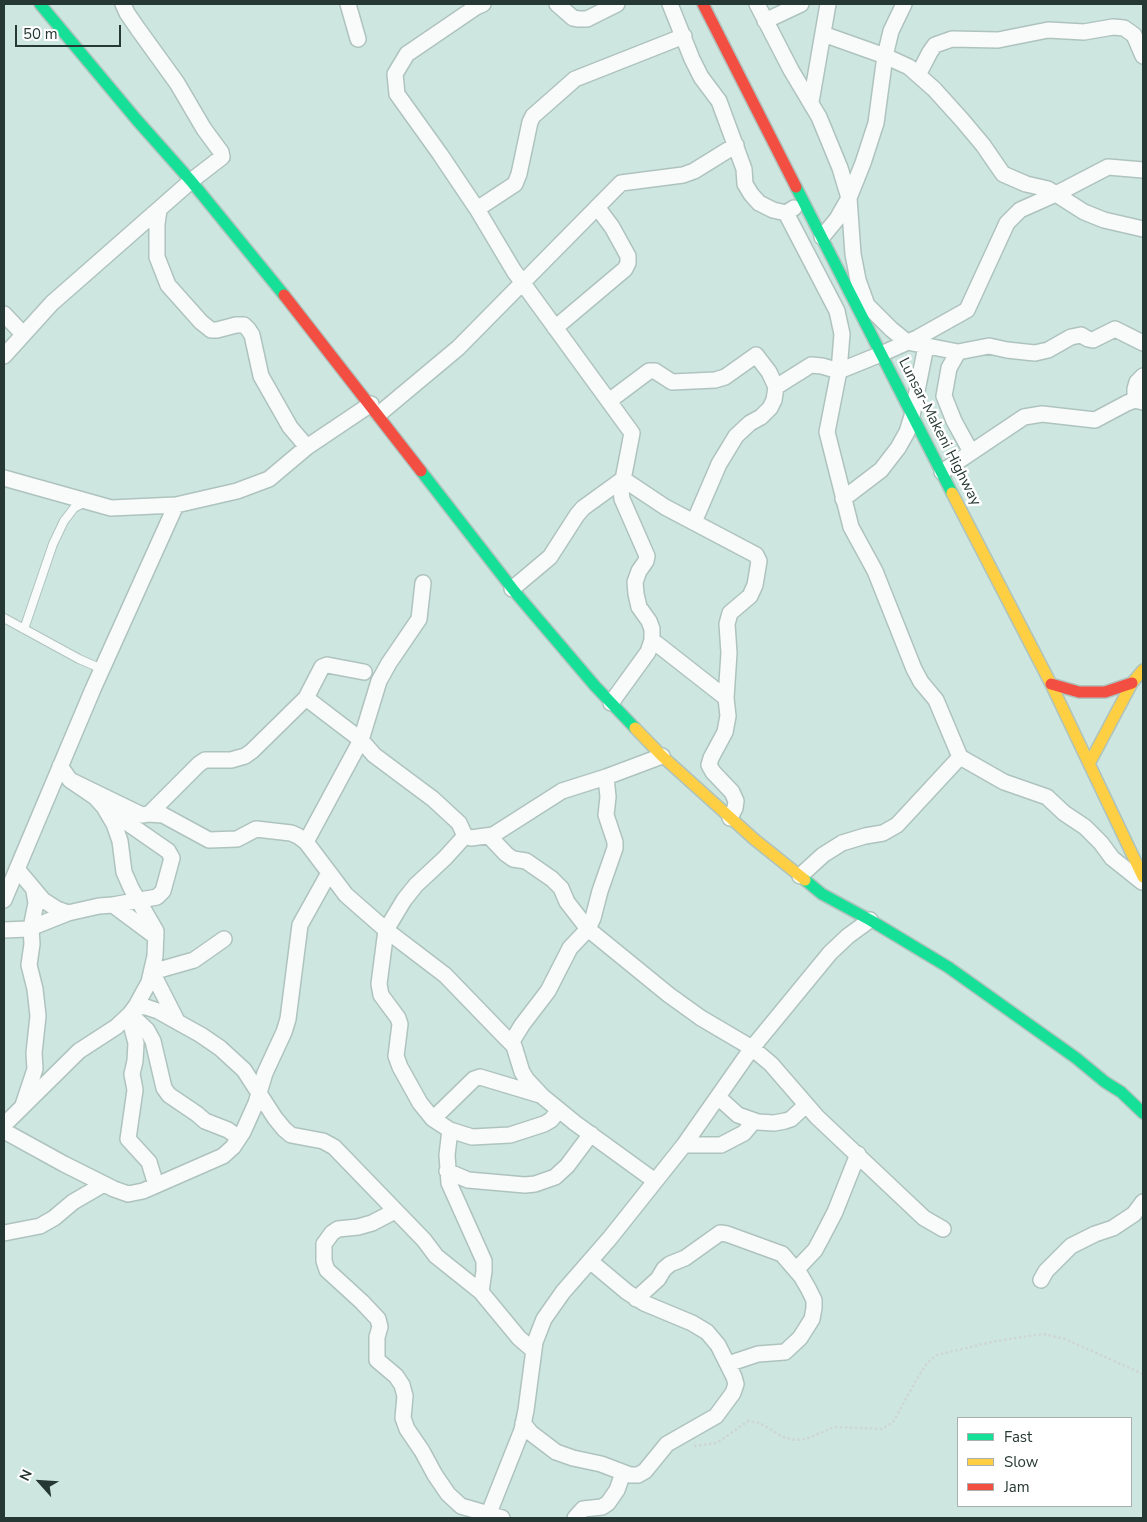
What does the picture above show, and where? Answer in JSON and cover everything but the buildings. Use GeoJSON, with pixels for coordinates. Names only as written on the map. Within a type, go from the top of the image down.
{"type":"FeatureCollection","features":[{"type":"Feature","properties":{"kind":"street"},"geometry":{"type":"LineString","coordinates":[[40,4],[191,182],[375,409],[512,589],[611,703],[662,756],[730,818],[822,894],[870,920],[965,979],[1076,1058],[1104,1082],[1120,1092],[1143,1113]]}},
{"type":"Feature","properties":{"kind":"street"},"geometry":{"type":"LineString","coordinates":[[4,356],[52,303],[222,157],[221,152],[204,129],[177,83],[132,21],[123,4]]}},
{"type":"Feature","properties":{"kind":"street"},"geometry":{"type":"LineString","coordinates":[[348,4],[358,39]]}},
{"type":"Feature","properties":{"kind":"street"},"geometry":{"type":"LineString","coordinates":[[483,4],[476,6],[407,54],[395,74],[397,94],[477,209],[523,283],[632,433],[621,490],[622,499],[647,556],[646,562],[635,582],[639,608],[649,621],[652,629],[652,640],[648,652],[611,703]]}},
{"type":"Feature","properties":{"kind":"street"},"geometry":{"type":"LineString","coordinates":[[558,4],[573,18],[579,19],[587,19],[617,4]]}},
{"type":"Feature","properties":{"kind":"street"},"geometry":{"type":"LineString","coordinates":[[670,4],[701,77],[719,101],[744,169],[745,184],[751,194],[759,203],[773,210],[786,213],[803,201]]}},
{"type":"Feature","properties":{"kind":"street","name":"Lunsar-Makeni Highway"},"geometry":{"type":"LineString","coordinates":[[703,4],[912,416],[1051,684],[1143,877]]}},
{"type":"Feature","properties":{"kind":"street"},"geometry":{"type":"LineString","coordinates":[[757,4],[822,123],[840,168],[849,198],[853,254],[858,280],[867,305],[891,329],[908,342],[958,352],[989,346],[1035,353],[1048,350],[1071,337],[1081,335],[1093,340],[1115,329],[1143,343]]}},
{"type":"Feature","properties":{"kind":"street"},"geometry":{"type":"LineString","coordinates":[[765,21],[800,4]]}},
{"type":"Feature","properties":{"kind":"street"},"geometry":{"type":"LineString","coordinates":[[811,102],[828,4]]}},
{"type":"Feature","properties":{"kind":"street"},"geometry":{"type":"LineString","coordinates":[[822,237],[837,219],[849,198],[863,163],[876,123],[885,56],[891,31],[904,4]]}},
{"type":"Feature","properties":{"kind":"street"},"geometry":{"type":"LineString","coordinates":[[918,75],[935,45],[952,39],[998,40],[1048,30],[1084,32],[1113,27],[1124,28],[1134,35],[1143,56]]}},
{"type":"Feature","properties":{"kind":"street"},"geometry":{"type":"LineString","coordinates":[[823,34],[885,56],[909,67],[934,89],[973,132],[1003,174],[1012,179],[1048,189],[1084,212],[1104,220],[1143,229]]}},
{"type":"Feature","properties":{"kind":"street"},"geometry":{"type":"LineString","coordinates":[[477,209],[515,184],[533,116],[575,79],[684,36]]}},
{"type":"Feature","properties":{"kind":"street"},"geometry":{"type":"LineString","coordinates":[[4,478],[111,508],[176,505],[237,491],[269,479],[308,447],[375,409],[458,348],[621,183],[689,173],[736,145]]}},
{"type":"Feature","properties":{"kind":"street"},"geometry":{"type":"LineString","coordinates":[[776,386],[811,365],[839,371],[908,342],[967,310],[1007,223],[1020,210],[1108,167],[1143,170]]}},
{"type":"Feature","properties":{"kind":"street"},"geometry":{"type":"LineString","coordinates":[[555,328],[624,269],[628,262],[628,256],[612,227],[597,207]]}},
{"type":"Feature","properties":{"kind":"street"},"geometry":{"type":"LineString","coordinates":[[159,210],[157,257],[168,285],[201,322],[211,330],[236,325],[244,325],[248,329],[252,335],[261,376],[290,427],[308,447]]}},
{"type":"Feature","properties":{"kind":"street"},"geometry":{"type":"LineString","coordinates":[[786,213],[837,311],[842,334],[839,371],[827,432],[851,527],[876,571],[920,682],[936,700],[960,757],[1004,782],[1047,797],[1064,813],[1085,827],[1101,843],[1112,858],[1143,882]]}},
{"type":"Feature","properties":{"kind":"street"},"geometry":{"type":"LineString","coordinates":[[4,314],[23,334]]}},
{"type":"Feature","properties":{"kind":"street"},"geometry":{"type":"LineString","coordinates":[[844,499],[881,470],[898,448],[907,432],[926,346]]}},
{"type":"Feature","properties":{"kind":"street"},"geometry":{"type":"LineString","coordinates":[[958,352],[949,368],[944,396],[954,421],[971,452]]}},
{"type":"Feature","properties":{"kind":"street"},"geometry":{"type":"LineString","coordinates":[[609,401],[649,371],[655,371],[672,382],[715,380],[725,377],[756,355],[769,372],[776,386],[774,400],[770,408],[761,417],[750,423],[736,436],[720,464],[694,522]]}},
{"type":"Feature","properties":{"kind":"street"},"geometry":{"type":"LineString","coordinates":[[942,472],[1024,417],[1042,414],[1095,420],[1126,403],[1139,401],[1135,390],[1137,382],[1143,376]]}},
{"type":"Feature","properties":{"kind":"street"},"geometry":{"type":"LineString","coordinates":[[512,589],[550,557],[583,508],[623,479]]}},
{"type":"Feature","properties":{"kind":"street"},"geometry":{"type":"LineString","coordinates":[[623,479],[665,507],[750,551],[756,555],[759,561],[755,585],[750,596],[730,613],[727,624],[729,653],[726,698],[728,716],[725,732],[709,765],[732,792],[736,801],[730,818]]}},
{"type":"Feature","properties":{"kind":"street"},"geometry":{"type":"LineString","coordinates":[[4,900],[102,669],[176,505]]}},
{"type":"Feature","properties":{"kind":"street"},"geometry":{"type":"LineString","coordinates":[[306,842],[361,740],[379,682],[389,663],[419,619],[423,583]]}},
{"type":"Feature","properties":{"kind":"street"},"geometry":{"type":"LineString","coordinates":[[652,640],[726,698]]}},
{"type":"Feature","properties":{"kind":"street"},"geometry":{"type":"LineString","coordinates":[[148,814],[205,760],[231,760],[245,756],[252,751],[306,698],[322,667],[327,665],[364,672]]}},
{"type":"Feature","properties":{"kind":"street"},"geometry":{"type":"LineString","coordinates":[[1089,764],[1132,683],[1143,670]]}},
{"type":"Feature","properties":{"kind":"street"},"geometry":{"type":"LineString","coordinates":[[1051,684],[1079,692],[1105,692],[1132,683]]}},
{"type":"Feature","properties":{"kind":"street"},"geometry":{"type":"LineString","coordinates":[[306,698],[361,740],[374,755],[434,799],[459,823],[465,836],[471,838],[493,835],[562,791],[662,756]]}},
{"type":"Feature","properties":{"kind":"street"},"geometry":{"type":"LineString","coordinates":[[800,876],[823,856],[842,843],[883,833],[897,825],[960,757]]}},
{"type":"Feature","properties":{"kind":"street"},"geometry":{"type":"LineString","coordinates":[[4,1125],[79,1051],[116,1027],[131,1012],[149,982],[156,956],[156,931],[124,872],[120,841],[114,824],[104,807],[95,797],[70,780],[60,766]]}},
{"type":"Feature","properties":{"kind":"street"},"geometry":{"type":"LineString","coordinates":[[511,1044],[522,1025],[548,991],[570,948],[588,928],[593,918],[615,848],[615,842],[606,815],[608,797],[606,777]]}},
{"type":"Feature","properties":{"kind":"street"},"geometry":{"type":"LineString","coordinates":[[70,780],[142,815],[163,815],[209,840],[237,839],[256,829],[291,832],[306,842],[346,895],[386,930],[445,975],[511,1044],[518,1055],[522,1072],[542,1096],[655,1181]]}},
{"type":"Feature","properties":{"kind":"street"},"geometry":{"type":"LineString","coordinates":[[4,930],[31,928],[68,913],[99,906],[140,901],[157,897],[163,891],[172,858],[168,850],[104,807]]}},
{"type":"Feature","properties":{"kind":"street"},"geometry":{"type":"LineString","coordinates":[[465,836],[416,885],[404,900],[386,930],[379,984],[381,996],[398,1018],[400,1024],[396,1056],[420,1103],[433,1119],[450,1130],[472,1138],[510,1135],[544,1124],[551,1120],[559,1110]]}},
{"type":"Feature","properties":{"kind":"street"},"geometry":{"type":"LineString","coordinates":[[489,836],[513,859],[526,861],[552,879],[561,888],[567,902],[588,928],[669,995],[701,1018],[752,1048],[771,1064],[817,1116],[924,1218],[942,1229]]}},
{"type":"Feature","properties":{"kind":"street"},"geometry":{"type":"LineString","coordinates":[[17,869],[43,900],[56,909],[68,913]]}},
{"type":"Feature","properties":{"kind":"street"},"geometry":{"type":"LineString","coordinates":[[4,1131],[104,1184],[128,1194],[143,1192],[223,1156],[233,1147],[243,1132],[288,1019],[300,925],[329,872]]}},
{"type":"Feature","properties":{"kind":"street"},"geometry":{"type":"LineString","coordinates":[[22,1108],[35,1069],[34,1053],[38,1016],[35,989],[29,965],[32,944],[31,928],[36,903],[34,890]]}},
{"type":"Feature","properties":{"kind":"street"},"geometry":{"type":"LineString","coordinates":[[113,905],[156,937]]}},
{"type":"Feature","properties":{"kind":"street"},"geometry":{"type":"LineString","coordinates":[[395,1211],[372,1223],[332,1233],[324,1244],[324,1261],[328,1270],[378,1319],[380,1328],[377,1337],[377,1360],[396,1376],[402,1385],[405,1396],[403,1418],[407,1429],[435,1475],[448,1494],[461,1506],[493,1517],[523,1423],[534,1342],[544,1319],[563,1292],[684,1145],[752,1048],[830,953],[848,936],[870,920]]}},
{"type":"Feature","properties":{"kind":"street"},"geometry":{"type":"LineString","coordinates":[[152,972],[194,960],[224,938]]}},
{"type":"Feature","properties":{"kind":"street"},"geometry":{"type":"LineString","coordinates":[[152,972],[177,1021]]}},
{"type":"Feature","properties":{"kind":"street"},"geometry":{"type":"LineString","coordinates":[[131,1012],[152,1009],[177,1021],[220,1048],[244,1070],[284,1129],[291,1135],[323,1141],[334,1147],[444,1264],[481,1292],[519,1338],[533,1350]]}},
{"type":"Feature","properties":{"kind":"street"},"geometry":{"type":"LineString","coordinates":[[131,1012],[147,1030],[153,1041],[164,1088],[169,1095],[205,1121],[228,1130],[239,1138]]}},
{"type":"Feature","properties":{"kind":"street"},"geometry":{"type":"LineString","coordinates":[[131,1012],[132,1028],[136,1043],[132,1074],[135,1090],[128,1139],[149,1162],[156,1186]]}},
{"type":"Feature","properties":{"kind":"street"},"geometry":{"type":"LineString","coordinates":[[433,1119],[474,1079],[480,1077],[542,1096]]}},
{"type":"Feature","properties":{"kind":"street"},"geometry":{"type":"LineString","coordinates":[[718,1097],[738,1115],[754,1121],[774,1123],[791,1119],[806,1105]]}},
{"type":"Feature","properties":{"kind":"street"},"geometry":{"type":"LineString","coordinates":[[684,1145],[721,1145],[744,1133],[754,1121]]}},
{"type":"Feature","properties":{"kind":"street"},"geometry":{"type":"LineString","coordinates":[[450,1130],[447,1171],[449,1183],[484,1261],[481,1292]]}},
{"type":"Feature","properties":{"kind":"street"},"geometry":{"type":"LineString","coordinates":[[447,1171],[468,1180],[525,1185],[535,1184],[555,1177],[567,1166],[591,1134]]}},
{"type":"Feature","properties":{"kind":"street"},"geometry":{"type":"LineString","coordinates":[[796,1270],[815,1250],[821,1239],[835,1212],[858,1154]]}},
{"type":"Feature","properties":{"kind":"street"},"geometry":{"type":"LineString","coordinates":[[4,1233],[40,1226],[54,1218],[73,1202],[104,1184]]}},
{"type":"Feature","properties":{"kind":"street"},"geometry":{"type":"LineString","coordinates":[[1040,1280],[1046,1271],[1071,1246],[1095,1234],[1113,1228],[1134,1214],[1143,1202]]}},
{"type":"Feature","properties":{"kind":"street"},"geometry":{"type":"LineString","coordinates":[[636,1298],[658,1279],[664,1269],[670,1264],[685,1258],[720,1233],[782,1254],[796,1270],[814,1300],[812,1319],[800,1338],[785,1352],[758,1354],[728,1364]]}},
{"type":"Feature","properties":{"kind":"street"},"geometry":{"type":"LineString","coordinates":[[523,1423],[531,1434],[556,1452],[601,1464],[623,1473],[638,1475],[645,1472],[666,1444],[716,1416],[733,1393],[736,1384],[728,1364],[718,1345],[706,1332],[636,1298],[590,1261]]}},
{"type":"Feature","properties":{"kind":"street"},"geometry":{"type":"LineString","coordinates":[[575,1518],[583,1509],[602,1507],[608,1503],[618,1490],[623,1473]]}},
{"type":"Feature","properties":{"kind":"lane"},"geometry":{"type":"LineString","coordinates":[[24,629],[53,544],[64,521],[74,508],[85,502]]}},
{"type":"Feature","properties":{"kind":"lane"},"geometry":{"type":"LineString","coordinates":[[4,618],[79,659],[102,669]]}},
{"type":"Feature","properties":{"kind":"path"},"geometry":{"type":"LineString","coordinates":[[687,1447],[717,1443],[748,1421],[760,1423],[783,1438],[795,1440],[806,1439],[834,1427],[882,1429],[893,1422],[917,1378],[931,1359],[937,1355],[996,1341],[1042,1334],[1065,1339],[1143,1374]]}},
{"type":"Feature","properties":{"kind":"traffic: fast"},"geometry":{"type":"LineString","coordinates":[[40,4],[136,119],[191,181],[284,295]]}},
{"type":"Feature","properties":{"kind":"traffic: fast"},"geometry":{"type":"LineString","coordinates":[[796,187],[952,493]]}},
{"type":"Feature","properties":{"kind":"traffic: fast"},"geometry":{"type":"LineString","coordinates":[[421,471],[515,592],[595,686],[635,728]]}},
{"type":"Feature","properties":{"kind":"traffic: fast"},"geometry":{"type":"LineString","coordinates":[[805,880],[822,894],[870,920],[948,967],[1076,1058],[1105,1082],[1121,1092],[1143,1113]]}},
{"type":"Feature","properties":{"kind":"traffic: slow"},"geometry":{"type":"LineString","coordinates":[[952,493],[1051,684],[1143,877]]}},
{"type":"Feature","properties":{"kind":"traffic: slow"},"geometry":{"type":"LineString","coordinates":[[1089,764],[1132,683],[1143,670]]}},
{"type":"Feature","properties":{"kind":"traffic: slow"},"geometry":{"type":"LineString","coordinates":[[635,728],[662,756],[754,839],[805,880]]}},
{"type":"Feature","properties":{"kind":"traffic: jam"},"geometry":{"type":"LineString","coordinates":[[703,4],[796,187]]}},
{"type":"Feature","properties":{"kind":"traffic: jam"},"geometry":{"type":"LineString","coordinates":[[284,295],[421,471]]}},
{"type":"Feature","properties":{"kind":"traffic: jam"},"geometry":{"type":"LineString","coordinates":[[1051,684],[1079,692],[1105,692],[1132,683]]}}]}
